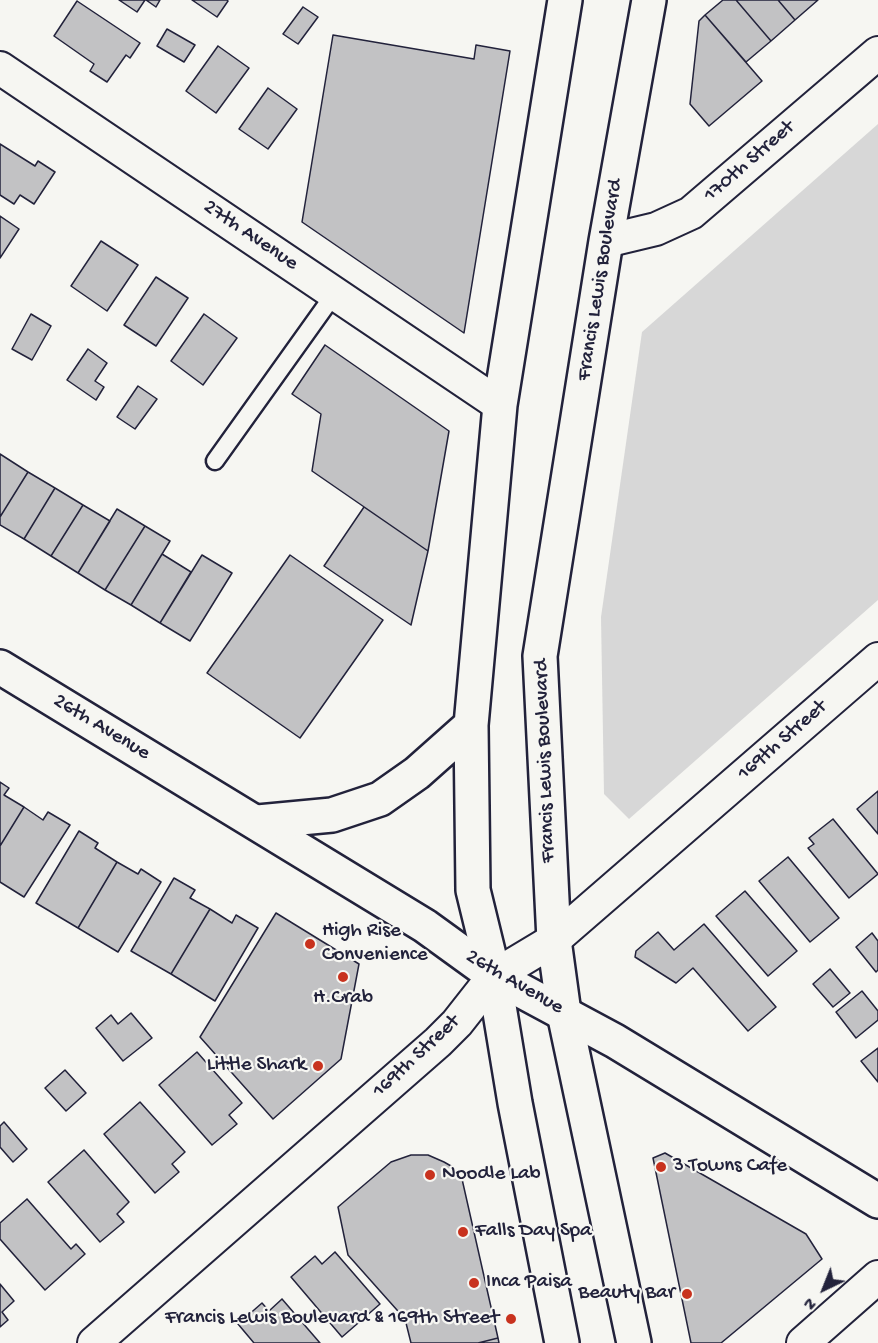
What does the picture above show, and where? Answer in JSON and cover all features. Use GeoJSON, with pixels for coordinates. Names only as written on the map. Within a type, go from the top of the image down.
{"type":"FeatureCollection","features":[{"type":"Feature","properties":{"kind":"main road"},"geometry":{"type":"LineString","coordinates":[[562,1343],[515,1103],[494,976],[473,890],[471,725],[500,405],[565,0]]}},
{"type":"Feature","properties":{"kind":"main road","name":"Francis Lewis Boulevard"},"geometry":{"type":"LineString","coordinates":[[634,1343],[564,1012],[554,940],[540,656],[606,241],[649,0]]}},
{"type":"Feature","properties":{"kind":"main road","name":"26th Avenue"},"geometry":{"type":"LineString","coordinates":[[0,667],[258,822],[425,926],[494,976],[615,1041],[878,1201]]}},
{"type":"Feature","properties":{"kind":"main road"},"geometry":{"type":"LineString","coordinates":[[258,822],[332,815],[380,800],[417,773],[471,725]]}},
{"type":"Feature","properties":{"kind":"street","name":"170th Street"},"geometry":{"type":"LineString","coordinates":[[606,241],[656,229],[691,213],[878,52]]}},
{"type":"Feature","properties":{"kind":"street","name":"27th Avenue"},"geometry":{"type":"LineString","coordinates":[[0,68],[335,293],[464,383],[500,405]]}},
{"type":"Feature","properties":{"kind":"street","name":"169th Street"},"geometry":{"type":"LineString","coordinates":[[94,1343],[443,1037],[458,1023],[494,976],[554,940],[878,659]]}},
{"type":"Feature","properties":{"kind":"street"},"geometry":{"type":"LineString","coordinates":[[803,1343],[878,1276]]}},
{"type":"Feature","properties":{"kind":"lane"},"geometry":{"type":"LineString","coordinates":[[215,461],[335,293]]}},
{"type":"Feature","properties":{"kind":"shaded area"},"geometry":{"type":"Polygon","coordinates":[[[878,124],[878,600],[629,819],[604,794],[601,617],[642,332],[878,124]]]}},
{"type":"Feature","properties":{"kind":"building"},"geometry":{"type":"Polygon","coordinates":[[[119,0],[145,0],[137,12],[119,0]]]}},
{"type":"Feature","properties":{"kind":"building"},"geometry":{"type":"Polygon","coordinates":[[[146,0],[160,0],[156,7],[146,0]]]}},
{"type":"Feature","properties":{"kind":"building"},"geometry":{"type":"Polygon","coordinates":[[[192,0],[227,0],[228,1],[217,17],[192,0]]]}},
{"type":"Feature","properties":{"kind":"building"},"geometry":{"type":"Polygon","coordinates":[[[723,0],[736,0],[771,41],[746,62],[705,15],[723,0]]]}},
{"type":"Feature","properties":{"kind":"building"},"geometry":{"type":"Polygon","coordinates":[[[736,0],[778,0],[795,20],[771,41],[736,0]]]}},
{"type":"Feature","properties":{"kind":"building"},"geometry":{"type":"Polygon","coordinates":[[[778,0],[818,0],[795,20],[778,0]]]}},
{"type":"Feature","properties":{"kind":"building"},"geometry":{"type":"Polygon","coordinates":[[[77,1],[140,43],[130,58],[126,55],[107,82],[90,71],[94,64],[54,36],[77,1]]]}},
{"type":"Feature","properties":{"kind":"building"},"geometry":{"type":"Polygon","coordinates":[[[303,7],[318,17],[298,44],[283,34],[303,7]]]}},
{"type":"Feature","properties":{"kind":"building"},"geometry":{"type":"Polygon","coordinates":[[[705,15],[762,81],[709,126],[690,104],[699,21],[705,15]]]}},
{"type":"Feature","properties":{"kind":"building"},"geometry":{"type":"Polygon","coordinates":[[[167,29],[195,45],[184,62],[157,46],[167,29]]]}},
{"type":"Feature","properties":{"kind":"building"},"geometry":{"type":"Polygon","coordinates":[[[333,35],[474,59],[476,45],[510,51],[464,333],[302,222],[333,35]]]}},
{"type":"Feature","properties":{"kind":"building"},"geometry":{"type":"Polygon","coordinates":[[[218,46],[249,68],[216,113],[186,91],[218,46]]]}},
{"type":"Feature","properties":{"kind":"building"},"geometry":{"type":"Polygon","coordinates":[[[268,88],[297,109],[268,149],[239,129],[268,88]]]}},
{"type":"Feature","properties":{"kind":"building"},"geometry":{"type":"Polygon","coordinates":[[[0,144],[35,166],[38,161],[55,172],[34,204],[20,195],[14,204],[0,195],[0,144]]]}},
{"type":"Feature","properties":{"kind":"building"},"geometry":{"type":"Polygon","coordinates":[[[0,216],[19,229],[0,258],[0,216]]]}},
{"type":"Feature","properties":{"kind":"building"},"geometry":{"type":"Polygon","coordinates":[[[101,241],[138,265],[107,311],[71,286],[101,241]]]}},
{"type":"Feature","properties":{"kind":"building"},"geometry":{"type":"Polygon","coordinates":[[[156,277],[188,298],[156,346],[124,325],[156,277]]]}},
{"type":"Feature","properties":{"kind":"building"},"geometry":{"type":"Polygon","coordinates":[[[31,314],[51,326],[32,360],[12,349],[31,314]]]}},
{"type":"Feature","properties":{"kind":"building"},"geometry":{"type":"Polygon","coordinates":[[[204,314],[237,338],[203,385],[171,361],[204,314]]]}},
{"type":"Feature","properties":{"kind":"building"},"geometry":{"type":"Polygon","coordinates":[[[325,345],[449,431],[428,551],[312,471],[321,414],[292,394],[325,345]]]}},
{"type":"Feature","properties":{"kind":"building"},"geometry":{"type":"Polygon","coordinates":[[[88,349],[107,363],[95,381],[104,387],[96,400],[67,380],[88,349]]]}},
{"type":"Feature","properties":{"kind":"building"},"geometry":{"type":"Polygon","coordinates":[[[138,386],[157,399],[135,429],[117,417],[138,386]]]}},
{"type":"Feature","properties":{"kind":"building"},"geometry":{"type":"Polygon","coordinates":[[[0,454],[28,472],[0,517],[0,454]]]}},
{"type":"Feature","properties":{"kind":"building"},"geometry":{"type":"Polygon","coordinates":[[[28,472],[55,488],[24,539],[0,525],[0,517],[28,472]]]}},
{"type":"Feature","properties":{"kind":"building"},"geometry":{"type":"Polygon","coordinates":[[[55,488],[83,505],[51,556],[24,539],[55,488]]]}},
{"type":"Feature","properties":{"kind":"building"},"geometry":{"type":"Polygon","coordinates":[[[83,505],[110,521],[78,573],[51,556],[83,505]]]}},
{"type":"Feature","properties":{"kind":"building"},"geometry":{"type":"Polygon","coordinates":[[[364,507],[428,551],[411,625],[324,566],[364,507]]]}},
{"type":"Feature","properties":{"kind":"building"},"geometry":{"type":"Polygon","coordinates":[[[117,509],[145,526],[105,590],[78,573],[117,509]]]}},
{"type":"Feature","properties":{"kind":"building"},"geometry":{"type":"Polygon","coordinates":[[[145,526],[170,541],[131,605],[105,590],[145,526]]]}},
{"type":"Feature","properties":{"kind":"building"},"geometry":{"type":"Polygon","coordinates":[[[162,554],[191,572],[160,623],[131,605],[162,554]]]}},
{"type":"Feature","properties":{"kind":"building"},"geometry":{"type":"Polygon","coordinates":[[[202,555],[232,573],[190,641],[160,623],[202,555]]]}},
{"type":"Feature","properties":{"kind":"building"},"geometry":{"type":"Polygon","coordinates":[[[290,555],[383,620],[300,738],[207,673],[290,555]]]}},
{"type":"Feature","properties":{"kind":"building"},"geometry":{"type":"Polygon","coordinates":[[[0,782],[9,788],[4,795],[24,807],[0,846],[0,782]]]}},
{"type":"Feature","properties":{"kind":"building"},"geometry":{"type":"Polygon","coordinates":[[[878,791],[878,834],[857,809],[878,791]]]}},
{"type":"Feature","properties":{"kind":"building"},"geometry":{"type":"Polygon","coordinates":[[[24,807],[43,820],[48,812],[70,825],[24,897],[0,882],[0,846],[24,807]]]}},
{"type":"Feature","properties":{"kind":"building"},"geometry":{"type":"Polygon","coordinates":[[[833,819],[878,874],[849,898],[808,848],[814,844],[809,838],[833,819]]]}},
{"type":"Feature","properties":{"kind":"building"},"geometry":{"type":"Polygon","coordinates":[[[79,831],[98,843],[95,848],[117,862],[78,928],[36,903],[79,831]]]}},
{"type":"Feature","properties":{"kind":"building"},"geometry":{"type":"Polygon","coordinates":[[[788,857],[839,918],[810,942],[759,881],[788,857]]]}},
{"type":"Feature","properties":{"kind":"building"},"geometry":{"type":"Polygon","coordinates":[[[117,862],[138,874],[141,869],[161,882],[118,952],[78,928],[117,862]]]}},
{"type":"Feature","properties":{"kind":"building"},"geometry":{"type":"Polygon","coordinates":[[[174,878],[195,890],[190,898],[210,909],[171,974],[131,951],[174,878]]]}},
{"type":"Feature","properties":{"kind":"building"},"geometry":{"type":"Polygon","coordinates":[[[745,891],[797,951],[768,976],[716,916],[745,891]]]}},
{"type":"Feature","properties":{"kind":"building"},"geometry":{"type":"Polygon","coordinates":[[[210,909],[232,923],[236,915],[258,928],[215,1001],[171,974],[210,909]]]}},
{"type":"Feature","properties":{"kind":"building"},"geometry":{"type":"Polygon","coordinates":[[[276,913],[359,964],[341,1059],[273,1119],[200,1037],[276,913]]]}},
{"type":"Feature","properties":{"kind":"building"},"geometry":{"type":"Polygon","coordinates":[[[704,924],[776,1007],[748,1031],[693,968],[676,983],[635,957],[636,951],[658,932],[674,950],[704,924]]]}},
{"type":"Feature","properties":{"kind":"building"},"geometry":{"type":"Polygon","coordinates":[[[872,933],[878,941],[878,970],[876,972],[856,947],[872,933]]]}},
{"type":"Feature","properties":{"kind":"building"},"geometry":{"type":"Polygon","coordinates":[[[830,969],[850,993],[833,1007],[813,984],[830,969]]]}},
{"type":"Feature","properties":{"kind":"building"},"geometry":{"type":"Polygon","coordinates":[[[862,991],[878,1011],[878,1020],[856,1038],[836,1012],[862,991]]]}},
{"type":"Feature","properties":{"kind":"building"},"geometry":{"type":"Polygon","coordinates":[[[131,1013],[152,1038],[123,1061],[96,1028],[111,1015],[118,1024],[131,1013]]]}},
{"type":"Feature","properties":{"kind":"building"},"geometry":{"type":"Polygon","coordinates":[[[878,1048],[878,1082],[861,1061],[878,1048]]]}},
{"type":"Feature","properties":{"kind":"building"},"geometry":{"type":"Polygon","coordinates":[[[197,1052],[242,1103],[229,1115],[237,1124],[212,1145],[159,1085],[197,1052]]]}},
{"type":"Feature","properties":{"kind":"building"},"geometry":{"type":"Polygon","coordinates":[[[65,1070],[86,1093],[66,1111],[45,1088],[65,1070]]]}},
{"type":"Feature","properties":{"kind":"building"},"geometry":{"type":"Polygon","coordinates":[[[140,1102],[185,1152],[172,1164],[179,1172],[155,1193],[104,1134],[140,1102]]]}},
{"type":"Feature","properties":{"kind":"building"},"geometry":{"type":"Polygon","coordinates":[[[4,1122],[27,1149],[13,1162],[0,1147],[0,1126],[4,1122]]]}},
{"type":"Feature","properties":{"kind":"building"},"geometry":{"type":"Polygon","coordinates":[[[84,1150],[129,1202],[117,1214],[124,1222],[100,1242],[48,1182],[84,1150]]]}},
{"type":"Feature","properties":{"kind":"building"},"geometry":{"type":"Polygon","coordinates":[[[665,1153],[806,1234],[822,1259],[721,1343],[691,1343],[653,1158],[665,1153]]]}},
{"type":"Feature","properties":{"kind":"building"},"geometry":{"type":"Polygon","coordinates":[[[411,1155],[428,1155],[444,1162],[451,1166],[462,1179],[498,1338],[478,1343],[411,1343],[405,1319],[348,1255],[338,1207],[391,1162],[411,1155]]]}},
{"type":"Feature","properties":{"kind":"building"},"geometry":{"type":"Polygon","coordinates":[[[27,1199],[71,1249],[76,1244],[85,1254],[45,1290],[0,1239],[0,1223],[27,1199]]]}},
{"type":"Feature","properties":{"kind":"building"},"geometry":{"type":"Polygon","coordinates":[[[335,1252],[380,1304],[342,1337],[291,1277],[315,1256],[322,1264],[335,1252]]]}},
{"type":"Feature","properties":{"kind":"building"},"geometry":{"type":"Polygon","coordinates":[[[0,1284],[14,1301],[2,1312],[8,1320],[0,1327],[0,1284]]]}},
{"type":"Feature","properties":{"kind":"building"},"geometry":{"type":"Polygon","coordinates":[[[282,1299],[320,1343],[254,1343],[238,1324],[262,1303],[269,1311],[282,1299]]]}},
{"type":"Feature","properties":{"kind":"building"},"geometry":{"type":"Polygon","coordinates":[[[498,1338],[499,1343],[478,1343],[498,1338]]]}},
{"type":"Feature","properties":{"kind":"place","name":"High Rise Convenience"},"geometry":{"type":"Point","coordinates":[310,944]}},
{"type":"Feature","properties":{"kind":"place","name":"H.Crab"},"geometry":{"type":"Point","coordinates":[343,977]}},
{"type":"Feature","properties":{"kind":"place","name":"Little Shark"},"geometry":{"type":"Point","coordinates":[318,1066]}},
{"type":"Feature","properties":{"kind":"place","name":"3 Towns Cafe"},"geometry":{"type":"Point","coordinates":[661,1167]}},
{"type":"Feature","properties":{"kind":"place","name":"Noodle Lab"},"geometry":{"type":"Point","coordinates":[430,1175]}},
{"type":"Feature","properties":{"kind":"place","name":"Falls Day Spa"},"geometry":{"type":"Point","coordinates":[463,1232]}},
{"type":"Feature","properties":{"kind":"place","name":"Inca Paisa"},"geometry":{"type":"Point","coordinates":[474,1283]}},
{"type":"Feature","properties":{"kind":"place","name":"Beauty Bar"},"geometry":{"type":"Point","coordinates":[687,1294]}},
{"type":"Feature","properties":{"kind":"place","name":"Francis Lewis Boulevard & 169th Street"},"geometry":{"type":"Point","coordinates":[511,1319]}}]}
